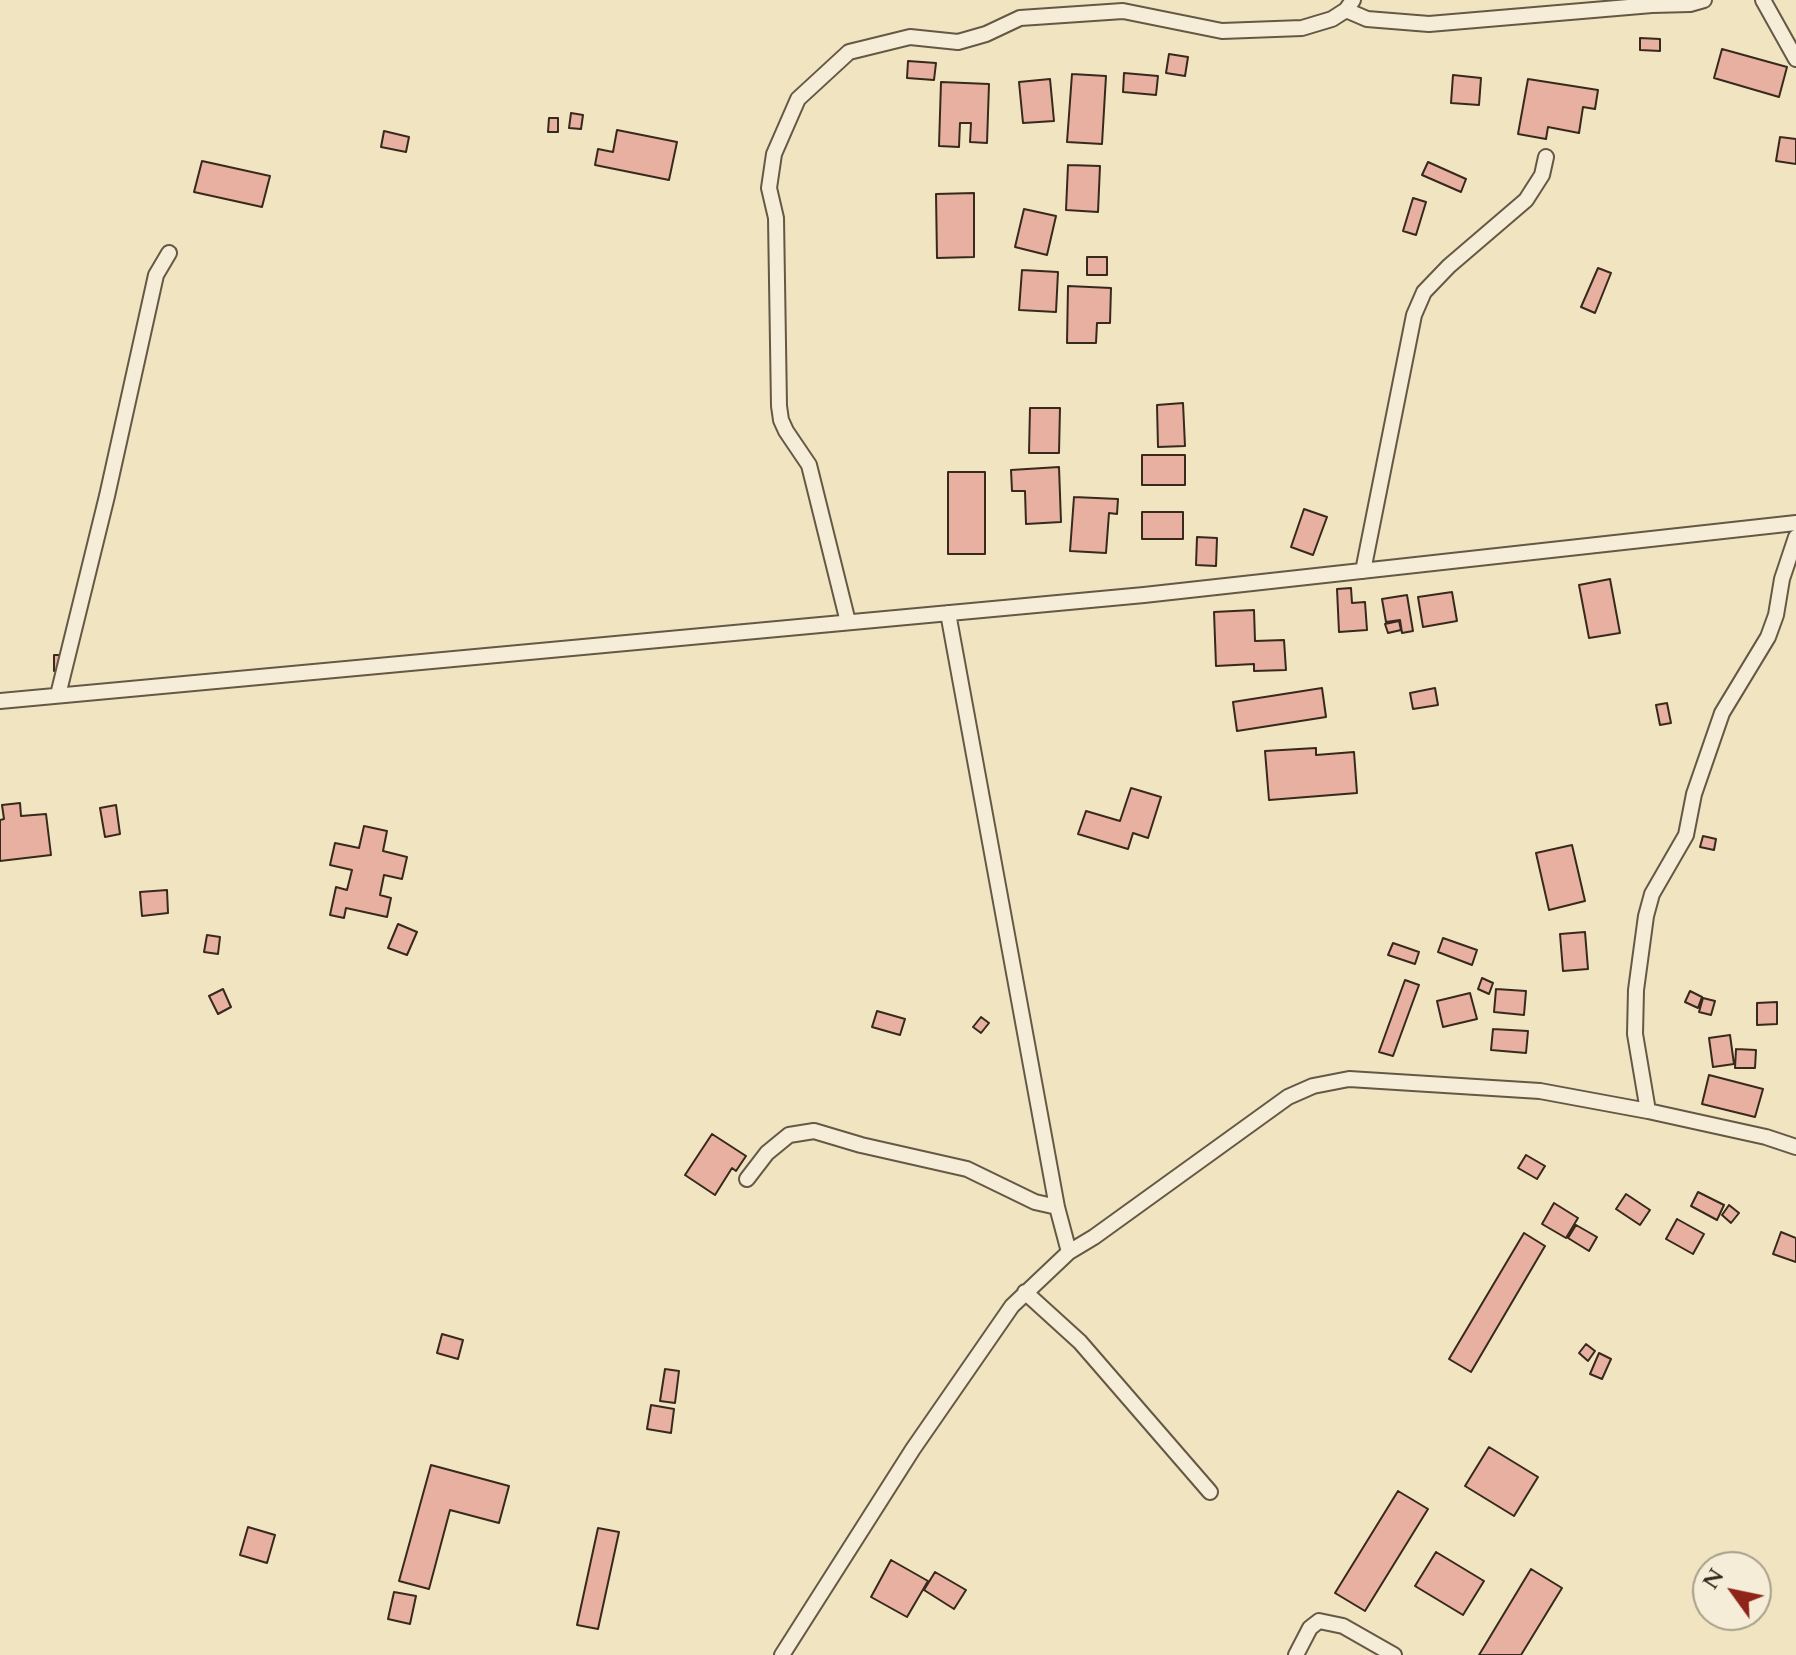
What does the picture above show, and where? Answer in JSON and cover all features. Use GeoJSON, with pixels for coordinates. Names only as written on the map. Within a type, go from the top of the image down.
{"type":"FeatureCollection","features":[{"type":"Feature","properties":{"kind":"street"},"geometry":{"type":"LineString","coordinates":[[848,622],[809,465],[786,431],[779,406],[776,218],[769,188],[774,154],[798,99],[849,52],[910,37],[958,42],[986,34],[1020,18],[1123,11],[1222,31],[1255,31],[1302,28],[1332,19],[1349,5],[1367,19],[1429,24],[1690,4],[1704,0]]}},
{"type":"Feature","properties":{"kind":"street"},"geometry":{"type":"LineString","coordinates":[[1763,0],[1796,59]]}},
{"type":"Feature","properties":{"kind":"street"},"geometry":{"type":"LineString","coordinates":[[1363,571],[1414,315],[1424,292],[1449,266],[1526,200],[1542,175],[1546,157]]}},
{"type":"Feature","properties":{"kind":"street"},"geometry":{"type":"LineString","coordinates":[[58,695],[107,496],[158,267],[169,253]]}},
{"type":"Feature","properties":{"kind":"street"},"geometry":{"type":"LineString","coordinates":[[0,701],[1144,595],[1796,523]]}},
{"type":"Feature","properties":{"kind":"street"},"geometry":{"type":"LineString","coordinates":[[1648,1111],[1635,1034],[1636,990],[1646,916],[1652,894],[1686,835],[1694,794],[1722,713],[1768,637],[1796,537]]}},
{"type":"Feature","properties":{"kind":"street"},"geometry":{"type":"LineString","coordinates":[[948,613],[1057,1207],[1069,1252]]}},
{"type":"Feature","properties":{"kind":"street"},"geometry":{"type":"LineString","coordinates":[[782,1655],[943,1403],[997,1325],[1025,1292],[1069,1252],[1274,1105],[1313,1086],[1349,1079],[1540,1091],[1648,1111],[1766,1137],[1796,1147]]}},
{"type":"Feature","properties":{"kind":"street"},"geometry":{"type":"LineString","coordinates":[[747,1179],[767,1153],[789,1135],[814,1131],[967,1169],[1035,1202],[1057,1207]]}},
{"type":"Feature","properties":{"kind":"street"},"geometry":{"type":"LineString","coordinates":[[1025,1292],[1080,1342],[1210,1492]]}},
{"type":"Feature","properties":{"kind":"street"},"geometry":{"type":"LineString","coordinates":[[1296,1655],[1310,1628],[1319,1621],[1343,1626],[1394,1655]]}},
{"type":"Feature","properties":{"kind":"building"},"geometry":{"type":"Polygon","coordinates":[[[1640,38],[1660,39],[1660,51],[1640,50],[1640,38]]]}},
{"type":"Feature","properties":{"kind":"building"},"geometry":{"type":"Polygon","coordinates":[[[1722,49],[1787,67],[1779,97],[1714,78],[1722,49]]]}},
{"type":"Feature","properties":{"kind":"building"},"geometry":{"type":"Polygon","coordinates":[[[1169,54],[1188,57],[1185,76],[1166,73],[1169,54]]]}},
{"type":"Feature","properties":{"kind":"building"},"geometry":{"type":"Polygon","coordinates":[[[908,61],[936,63],[934,80],[907,78],[908,61]]]}},
{"type":"Feature","properties":{"kind":"building"},"geometry":{"type":"Polygon","coordinates":[[[1124,73],[1158,76],[1156,95],[1123,92],[1124,73]]]}},
{"type":"Feature","properties":{"kind":"building"},"geometry":{"type":"Polygon","coordinates":[[[1072,74],[1106,76],[1102,144],[1067,142],[1072,74]]]}},
{"type":"Feature","properties":{"kind":"building"},"geometry":{"type":"Polygon","coordinates":[[[1453,75],[1481,78],[1479,105],[1451,103],[1453,75]]]}},
{"type":"Feature","properties":{"kind":"building"},"geometry":{"type":"Polygon","coordinates":[[[1050,79],[1054,121],[1023,123],[1019,82],[1050,79]]]}},
{"type":"Feature","properties":{"kind":"building"},"geometry":{"type":"Polygon","coordinates":[[[1528,79],[1598,90],[1595,109],[1583,107],[1579,133],[1548,127],[1546,139],[1518,134],[1528,79]]]}},
{"type":"Feature","properties":{"kind":"building"},"geometry":{"type":"Polygon","coordinates":[[[941,82],[989,84],[987,143],[970,142],[971,123],[960,123],[959,147],[939,146],[941,82]]]}},
{"type":"Feature","properties":{"kind":"building"},"geometry":{"type":"Polygon","coordinates":[[[571,113],[583,115],[581,129],[569,128],[571,113]]]}},
{"type":"Feature","properties":{"kind":"building"},"geometry":{"type":"Polygon","coordinates":[[[549,118],[558,118],[558,132],[548,132],[549,118]]]}},
{"type":"Feature","properties":{"kind":"building"},"geometry":{"type":"Polygon","coordinates":[[[617,130],[677,142],[669,180],[595,165],[598,149],[613,152],[617,130]]]}},
{"type":"Feature","properties":{"kind":"building"},"geometry":{"type":"Polygon","coordinates":[[[384,131],[409,137],[406,152],[381,147],[384,131]]]}},
{"type":"Feature","properties":{"kind":"building"},"geometry":{"type":"Polygon","coordinates":[[[1780,137],[1796,139],[1796,164],[1776,161],[1780,137]]]}},
{"type":"Feature","properties":{"kind":"building"},"geometry":{"type":"Polygon","coordinates":[[[202,161],[270,176],[262,207],[194,192],[202,161]]]}},
{"type":"Feature","properties":{"kind":"building"},"geometry":{"type":"Polygon","coordinates":[[[1428,162],[1466,179],[1461,192],[1422,175],[1428,162]]]}},
{"type":"Feature","properties":{"kind":"building"},"geometry":{"type":"Polygon","coordinates":[[[1068,165],[1100,166],[1098,212],[1066,210],[1068,165]]]}},
{"type":"Feature","properties":{"kind":"building"},"geometry":{"type":"Polygon","coordinates":[[[974,193],[974,257],[937,258],[936,194],[974,193]]]}},
{"type":"Feature","properties":{"kind":"building"},"geometry":{"type":"Polygon","coordinates":[[[1413,198],[1426,202],[1416,235],[1403,231],[1413,198]]]}},
{"type":"Feature","properties":{"kind":"building"},"geometry":{"type":"Polygon","coordinates":[[[1024,209],[1056,216],[1047,255],[1015,247],[1024,209]]]}},
{"type":"Feature","properties":{"kind":"building"},"geometry":{"type":"Polygon","coordinates":[[[1087,257],[1107,257],[1107,275],[1087,275],[1087,257]]]}},
{"type":"Feature","properties":{"kind":"building"},"geometry":{"type":"Polygon","coordinates":[[[1598,268],[1611,273],[1595,313],[1581,307],[1598,268]]]}},
{"type":"Feature","properties":{"kind":"building"},"geometry":{"type":"Polygon","coordinates":[[[1022,270],[1058,272],[1056,312],[1019,310],[1022,270]]]}},
{"type":"Feature","properties":{"kind":"building"},"geometry":{"type":"Polygon","coordinates":[[[1068,286],[1111,288],[1110,323],[1097,323],[1096,343],[1067,343],[1068,286]]]}},
{"type":"Feature","properties":{"kind":"building"},"geometry":{"type":"Polygon","coordinates":[[[1183,403],[1185,446],[1158,447],[1157,405],[1183,403]]]}},
{"type":"Feature","properties":{"kind":"building"},"geometry":{"type":"Polygon","coordinates":[[[1030,408],[1060,408],[1059,453],[1029,453],[1030,408]]]}},
{"type":"Feature","properties":{"kind":"building"},"geometry":{"type":"Polygon","coordinates":[[[1142,455],[1185,455],[1185,485],[1142,485],[1142,455]]]}},
{"type":"Feature","properties":{"kind":"building"},"geometry":{"type":"Polygon","coordinates":[[[1059,467],[1061,522],[1026,524],[1025,491],[1012,491],[1011,470],[1059,467]]]}},
{"type":"Feature","properties":{"kind":"building"},"geometry":{"type":"Polygon","coordinates":[[[948,472],[985,472],[985,554],[948,554],[948,472]]]}},
{"type":"Feature","properties":{"kind":"building"},"geometry":{"type":"Polygon","coordinates":[[[1074,497],[1118,499],[1117,514],[1109,513],[1106,553],[1070,551],[1074,497]]]}},
{"type":"Feature","properties":{"kind":"building"},"geometry":{"type":"Polygon","coordinates":[[[1304,509],[1327,517],[1313,555],[1291,547],[1304,509]]]}},
{"type":"Feature","properties":{"kind":"building"},"geometry":{"type":"Polygon","coordinates":[[[1142,512],[1183,512],[1183,539],[1142,539],[1142,512]]]}},
{"type":"Feature","properties":{"kind":"building"},"geometry":{"type":"Polygon","coordinates":[[[1197,537],[1217,538],[1216,566],[1196,565],[1197,537]]]}},
{"type":"Feature","properties":{"kind":"building"},"geometry":{"type":"Polygon","coordinates":[[[1610,579],[1620,633],[1589,638],[1579,585],[1610,579]]]}},
{"type":"Feature","properties":{"kind":"building"},"geometry":{"type":"Polygon","coordinates":[[[1351,588],[1352,603],[1365,602],[1367,630],[1339,632],[1337,589],[1351,588]]]}},
{"type":"Feature","properties":{"kind":"building"},"geometry":{"type":"Polygon","coordinates":[[[1452,592],[1457,621],[1423,627],[1418,597],[1452,592]]]}},
{"type":"Feature","properties":{"kind":"building"},"geometry":{"type":"Polygon","coordinates":[[[1407,595],[1413,631],[1402,633],[1400,620],[1386,622],[1382,599],[1407,595]]]}},
{"type":"Feature","properties":{"kind":"building"},"geometry":{"type":"Polygon","coordinates":[[[1254,610],[1255,641],[1284,640],[1286,670],[1254,671],[1254,664],[1216,666],[1214,612],[1254,610]]]}},
{"type":"Feature","properties":{"kind":"building"},"geometry":{"type":"Polygon","coordinates":[[[1399,621],[1401,630],[1388,633],[1385,624],[1399,621]]]}},
{"type":"Feature","properties":{"kind":"building"},"geometry":{"type":"Polygon","coordinates":[[[54,655],[66,655],[66,671],[54,671],[54,655]]]}},
{"type":"Feature","properties":{"kind":"building"},"geometry":{"type":"Polygon","coordinates":[[[1322,688],[1326,717],[1237,731],[1233,702],[1322,688]]]}},
{"type":"Feature","properties":{"kind":"building"},"geometry":{"type":"Polygon","coordinates":[[[1435,688],[1438,705],[1413,709],[1410,693],[1435,688]]]}},
{"type":"Feature","properties":{"kind":"building"},"geometry":{"type":"Polygon","coordinates":[[[1667,703],[1671,723],[1660,725],[1656,705],[1667,703]]]}},
{"type":"Feature","properties":{"kind":"building"},"geometry":{"type":"Polygon","coordinates":[[[1316,748],[1316,755],[1354,752],[1357,793],[1269,800],[1265,751],[1316,748]]]}},
{"type":"Feature","properties":{"kind":"building"},"geometry":{"type":"Polygon","coordinates":[[[1131,788],[1161,797],[1148,838],[1133,833],[1128,849],[1078,834],[1086,811],[1120,821],[1131,788]]]}},
{"type":"Feature","properties":{"kind":"building"},"geometry":{"type":"Polygon","coordinates":[[[20,803],[21,816],[46,814],[51,855],[0,861],[0,820],[4,819],[2,805],[20,803]]]}},
{"type":"Feature","properties":{"kind":"building"},"geometry":{"type":"Polygon","coordinates":[[[116,805],[120,834],[105,837],[100,808],[116,805]]]}},
{"type":"Feature","properties":{"kind":"building"},"geometry":{"type":"Polygon","coordinates":[[[364,826],[387,831],[383,851],[407,857],[402,879],[384,875],[380,895],[391,898],[387,917],[346,908],[344,918],[330,915],[336,887],[347,890],[352,870],[330,865],[335,843],[359,848],[364,826]]]}},
{"type":"Feature","properties":{"kind":"building"},"geometry":{"type":"Polygon","coordinates":[[[1703,836],[1716,839],[1714,850],[1700,847],[1703,836]]]}},
{"type":"Feature","properties":{"kind":"building"},"geometry":{"type":"Polygon","coordinates":[[[1572,845],[1585,901],[1549,910],[1536,853],[1572,845]]]}},
{"type":"Feature","properties":{"kind":"building"},"geometry":{"type":"Polygon","coordinates":[[[167,890],[168,913],[142,916],[140,892],[167,890]]]}},
{"type":"Feature","properties":{"kind":"building"},"geometry":{"type":"Polygon","coordinates":[[[398,924],[417,932],[407,955],[388,948],[398,924]]]}},
{"type":"Feature","properties":{"kind":"building"},"geometry":{"type":"Polygon","coordinates":[[[1585,932],[1588,969],[1563,971],[1560,934],[1585,932]]]}},
{"type":"Feature","properties":{"kind":"building"},"geometry":{"type":"Polygon","coordinates":[[[207,935],[220,937],[218,954],[204,952],[207,935]]]}},
{"type":"Feature","properties":{"kind":"building"},"geometry":{"type":"Polygon","coordinates":[[[1443,938],[1477,950],[1472,965],[1438,952],[1443,938]]]}},
{"type":"Feature","properties":{"kind":"building"},"geometry":{"type":"Polygon","coordinates":[[[1393,943],[1419,952],[1415,964],[1388,955],[1393,943]]]}},
{"type":"Feature","properties":{"kind":"building"},"geometry":{"type":"Polygon","coordinates":[[[1482,978],[1493,983],[1489,994],[1478,989],[1482,978]]]}},
{"type":"Feature","properties":{"kind":"building"},"geometry":{"type":"Polygon","coordinates":[[[1405,980],[1419,985],[1393,1056],[1379,1052],[1405,980]]]}},
{"type":"Feature","properties":{"kind":"building"},"geometry":{"type":"Polygon","coordinates":[[[223,989],[231,1007],[218,1014],[209,996],[223,989]]]}},
{"type":"Feature","properties":{"kind":"building"},"geometry":{"type":"Polygon","coordinates":[[[1496,989],[1526,991],[1524,1015],[1494,1012],[1496,989]]]}},
{"type":"Feature","properties":{"kind":"building"},"geometry":{"type":"Polygon","coordinates":[[[1690,991],[1702,997],[1698,1008],[1685,1002],[1690,991]]]}},
{"type":"Feature","properties":{"kind":"building"},"geometry":{"type":"Polygon","coordinates":[[[1470,993],[1477,1019],[1443,1027],[1437,1001],[1470,993]]]}},
{"type":"Feature","properties":{"kind":"building"},"geometry":{"type":"Polygon","coordinates":[[[1703,998],[1715,1001],[1711,1015],[1699,1012],[1703,998]]]}},
{"type":"Feature","properties":{"kind":"building"},"geometry":{"type":"Polygon","coordinates":[[[1777,1002],[1777,1024],[1757,1025],[1757,1003],[1777,1002]]]}},
{"type":"Feature","properties":{"kind":"building"},"geometry":{"type":"Polygon","coordinates":[[[877,1011],[905,1019],[900,1035],[872,1027],[877,1011]]]}},
{"type":"Feature","properties":{"kind":"building"},"geometry":{"type":"Polygon","coordinates":[[[981,1017],[989,1023],[981,1033],[973,1027],[981,1017]]]}},
{"type":"Feature","properties":{"kind":"building"},"geometry":{"type":"Polygon","coordinates":[[[1493,1029],[1528,1031],[1526,1053],[1491,1050],[1493,1029]]]}},
{"type":"Feature","properties":{"kind":"building"},"geometry":{"type":"Polygon","coordinates":[[[1730,1035],[1734,1064],[1713,1067],[1709,1038],[1730,1035]]]}},
{"type":"Feature","properties":{"kind":"building"},"geometry":{"type":"Polygon","coordinates":[[[1736,1049],[1756,1050],[1755,1068],[1735,1068],[1736,1049]]]}},
{"type":"Feature","properties":{"kind":"building"},"geometry":{"type":"Polygon","coordinates":[[[1709,1075],[1763,1089],[1755,1117],[1702,1104],[1709,1075]]]}},
{"type":"Feature","properties":{"kind":"building"},"geometry":{"type":"Polygon","coordinates":[[[712,1134],[746,1156],[736,1171],[732,1168],[715,1195],[685,1175],[712,1134]]]}},
{"type":"Feature","properties":{"kind":"building"},"geometry":{"type":"Polygon","coordinates":[[[1526,1155],[1545,1166],[1537,1179],[1518,1168],[1526,1155]]]}},
{"type":"Feature","properties":{"kind":"building"},"geometry":{"type":"Polygon","coordinates":[[[1698,1192],[1724,1205],[1717,1220],[1691,1206],[1698,1192]]]}},
{"type":"Feature","properties":{"kind":"building"},"geometry":{"type":"Polygon","coordinates":[[[1626,1194],[1650,1210],[1640,1225],[1616,1209],[1626,1194]]]}},
{"type":"Feature","properties":{"kind":"building"},"geometry":{"type":"Polygon","coordinates":[[[1554,1203],[1578,1218],[1566,1238],[1542,1224],[1554,1203]]]}},
{"type":"Feature","properties":{"kind":"building"},"geometry":{"type":"Polygon","coordinates":[[[1729,1205],[1739,1213],[1731,1223],[1722,1215],[1729,1205]]]}},
{"type":"Feature","properties":{"kind":"building"},"geometry":{"type":"Polygon","coordinates":[[[1677,1219],[1704,1234],[1693,1254],[1666,1239],[1677,1219]]]}},
{"type":"Feature","properties":{"kind":"building"},"geometry":{"type":"Polygon","coordinates":[[[1576,1225],[1597,1237],[1589,1251],[1568,1238],[1576,1225]]]}},
{"type":"Feature","properties":{"kind":"building"},"geometry":{"type":"Polygon","coordinates":[[[1781,1232],[1796,1238],[1796,1262],[1773,1254],[1781,1232]]]}},
{"type":"Feature","properties":{"kind":"building"},"geometry":{"type":"Polygon","coordinates":[[[1524,1233],[1545,1246],[1471,1372],[1449,1359],[1524,1233]]]}},
{"type":"Feature","properties":{"kind":"building"},"geometry":{"type":"Polygon","coordinates":[[[442,1334],[463,1340],[458,1359],[437,1353],[442,1334]]]}},
{"type":"Feature","properties":{"kind":"building"},"geometry":{"type":"Polygon","coordinates":[[[1586,1344],[1595,1351],[1588,1361],[1579,1353],[1586,1344]]]}},
{"type":"Feature","properties":{"kind":"building"},"geometry":{"type":"Polygon","coordinates":[[[1599,1353],[1611,1359],[1602,1379],[1590,1374],[1599,1353]]]}},
{"type":"Feature","properties":{"kind":"building"},"geometry":{"type":"Polygon","coordinates":[[[665,1369],[679,1371],[675,1403],[660,1401],[665,1369]]]}},
{"type":"Feature","properties":{"kind":"building"},"geometry":{"type":"Polygon","coordinates":[[[651,1405],[674,1409],[671,1433],[647,1429],[651,1405]]]}},
{"type":"Feature","properties":{"kind":"building"},"geometry":{"type":"Polygon","coordinates":[[[1489,1447],[1538,1477],[1514,1516],[1465,1486],[1489,1447]]]}},
{"type":"Feature","properties":{"kind":"building"},"geometry":{"type":"Polygon","coordinates":[[[431,1465],[509,1486],[499,1523],[450,1510],[429,1589],[399,1581],[431,1465]]]}},
{"type":"Feature","properties":{"kind":"building"},"geometry":{"type":"Polygon","coordinates":[[[1398,1491],[1428,1509],[1365,1611],[1335,1593],[1398,1491]]]}},
{"type":"Feature","properties":{"kind":"building"},"geometry":{"type":"Polygon","coordinates":[[[248,1527],[275,1535],[267,1563],[240,1555],[248,1527]]]}},
{"type":"Feature","properties":{"kind":"building"},"geometry":{"type":"Polygon","coordinates":[[[598,1528],[619,1532],[598,1629],[577,1625],[598,1528]]]}},
{"type":"Feature","properties":{"kind":"building"},"geometry":{"type":"Polygon","coordinates":[[[1436,1552],[1484,1581],[1463,1615],[1415,1586],[1436,1552]]]}},
{"type":"Feature","properties":{"kind":"building"},"geometry":{"type":"Polygon","coordinates":[[[891,1560],[928,1581],[907,1617],[871,1597],[891,1560]]]}},
{"type":"Feature","properties":{"kind":"building"},"geometry":{"type":"Polygon","coordinates":[[[1531,1569],[1562,1588],[1521,1655],[1479,1655],[1531,1569]]]}},
{"type":"Feature","properties":{"kind":"building"},"geometry":{"type":"Polygon","coordinates":[[[935,1572],[966,1590],[954,1609],[924,1590],[935,1572]]]}},
{"type":"Feature","properties":{"kind":"building"},"geometry":{"type":"Polygon","coordinates":[[[394,1592],[416,1596],[410,1624],[388,1619],[394,1592]]]}}]}
